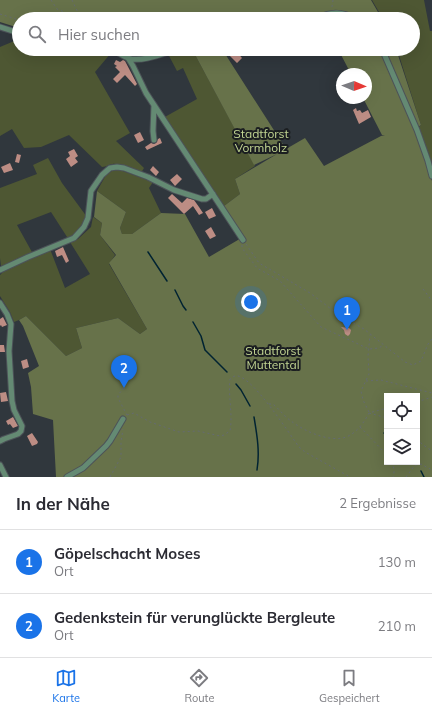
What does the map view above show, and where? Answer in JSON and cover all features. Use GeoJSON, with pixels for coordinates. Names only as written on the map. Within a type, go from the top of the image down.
{"type":"FeatureCollection","features":[{"type":"Feature","properties":{"kind":"street"},"geometry":{"type":"LineString","coordinates":[[0,27],[12,31]]}},
{"type":"Feature","properties":{"kind":"street"},"geometry":{"type":"LineString","coordinates":[[124,56],[136,60],[151,56]]}},
{"type":"Feature","properties":{"kind":"street"},"geometry":{"type":"LineString","coordinates":[[385,56],[417,130],[432,176]]}},
{"type":"Feature","properties":{"kind":"street"},"geometry":{"type":"LineString","coordinates":[[128,58],[146,93],[243,240]]}},
{"type":"Feature","properties":{"kind":"street"},"geometry":{"type":"LineString","coordinates":[[154,105],[154,140]]}},
{"type":"Feature","properties":{"kind":"street"},"geometry":{"type":"LineString","coordinates":[[0,270],[74,238],[84,227],[88,218],[91,190],[102,175],[110,168],[124,168],[148,177],[174,190],[202,199],[206,199],[214,194]]}},
{"type":"Feature","properties":{"kind":"street"},"geometry":{"type":"LineString","coordinates":[[0,303],[10,322],[9,351],[12,401],[14,410],[22,426],[21,431],[18,434],[4,438],[0,441]]}},
{"type":"Feature","properties":{"kind":"street"},"geometry":{"type":"LineString","coordinates":[[67,477],[83,468],[106,446],[125,417]]}},
{"type":"Feature","properties":{"kind":"street"},"geometry":{"type":"LineString","coordinates":[[0,465],[6,477]]}},
{"type":"Feature","properties":{"kind":"path"},"geometry":{"type":"LineString","coordinates":[[51,0],[56,9],[64,12]]}},
{"type":"Feature","properties":{"kind":"path"},"geometry":{"type":"LineString","coordinates":[[72,0],[78,12]]}},
{"type":"Feature","properties":{"kind":"path"},"geometry":{"type":"LineString","coordinates":[[332,12],[333,0]]}},
{"type":"Feature","properties":{"kind":"path"},"geometry":{"type":"LineString","coordinates":[[0,14],[12,18]]}},
{"type":"Feature","properties":{"kind":"path"},"geometry":{"type":"LineString","coordinates":[[243,240],[259,263],[310,293],[339,315],[364,329],[405,362],[413,365],[421,361],[428,344],[432,339]]}},
{"type":"Feature","properties":{"kind":"path"},"geometry":{"type":"LineString","coordinates":[[243,240],[242,248],[256,268],[280,281],[321,327],[369,349],[378,348],[384,344]]}},
{"type":"Feature","properties":{"kind":"path"},"geometry":{"type":"LineString","coordinates":[[423,289],[432,301]]}},
{"type":"Feature","properties":{"kind":"path"},"geometry":{"type":"LineString","coordinates":[[370,334],[368,356],[369,374],[361,391],[369,413],[384,417]]}},
{"type":"Feature","properties":{"kind":"path"},"geometry":{"type":"LineString","coordinates":[[125,417],[134,413],[150,422],[179,432],[198,431],[220,436],[224,435],[230,431],[231,424],[228,389],[230,378],[239,376],[250,384],[268,404],[299,447],[350,477]]}},
{"type":"Feature","properties":{"kind":"path"},"geometry":{"type":"LineString","coordinates":[[366,381],[381,380],[432,393]]}},
{"type":"Feature","properties":{"kind":"path"},"geometry":{"type":"LineString","coordinates":[[110,477],[121,457],[121,442],[125,417],[118,395],[123,389]]}},
{"type":"Feature","properties":{"kind":"path"},"geometry":{"type":"LineString","coordinates":[[420,401],[432,398]]}},
{"type":"Feature","properties":{"kind":"path"},"geometry":{"type":"LineString","coordinates":[[268,404],[273,404],[298,426],[326,438],[344,438],[355,432],[364,423],[369,413],[384,409]]}},
{"type":"Feature","properties":{"kind":"path"},"geometry":{"type":"LineString","coordinates":[[360,427],[384,452]]}},
{"type":"Feature","properties":{"kind":"path"},"geometry":{"type":"LineString","coordinates":[[420,442],[432,451]]}},
{"type":"Feature","properties":{"kind":"path"},"geometry":{"type":"LineString","coordinates":[[406,477],[415,465],[421,464],[432,470]]}},
{"type":"Feature","properties":{"kind":"path"},"geometry":{"type":"LineString","coordinates":[[392,465],[395,472],[393,476]]}},
{"type":"Feature","properties":{"kind":"green space"},"geometry":{"type":"Polygon","coordinates":[[[0,0],[371,0],[378,12],[12,12],[12,26],[0,22],[0,0]]]}},
{"type":"Feature","properties":{"kind":"green space"},"geometry":{"type":"Polygon","coordinates":[[[372,0],[424,0],[430,31],[432,31],[432,163],[419,127],[421,125],[399,56],[420,56],[420,12],[379,12],[372,0]]]}},
{"type":"Feature","properties":{"kind":"green space"},"geometry":{"type":"Polygon","coordinates":[[[12,42],[12,56],[108,56],[95,72],[130,133],[116,141],[144,168],[141,173],[118,164],[102,167],[69,135],[41,147],[24,148],[12,129],[0,136],[0,47],[12,42]]]}},
{"type":"Feature","properties":{"kind":"green space"},"geometry":{"type":"Polygon","coordinates":[[[169,56],[196,56],[255,166],[235,179],[240,194],[224,206],[163,118],[197,99],[183,68],[177,71],[169,56]]]}},
{"type":"Feature","properties":{"kind":"green space","name":"Stadtforst Muttental"},"geometry":{"type":"Polygon","coordinates":[[[196,56],[226,56],[286,149],[305,138],[324,166],[385,135],[382,135],[366,104],[372,104],[372,68],[348,68],[342,56],[398,56],[421,125],[414,130],[432,181],[432,477],[56,477],[53,420],[33,414],[31,387],[28,373],[39,366],[23,326],[19,320],[26,316],[66,356],[82,348],[76,328],[118,318],[140,334],[147,329],[109,263],[116,255],[100,235],[102,223],[94,217],[97,191],[126,212],[120,228],[122,234],[132,234],[161,213],[185,214],[209,257],[243,237],[224,206],[240,194],[235,179],[277,154],[254,165],[196,56]]]}},
{"type":"Feature","properties":{"kind":"green space"},"geometry":{"type":"Polygon","coordinates":[[[48,158],[62,183],[87,217],[86,225],[69,240],[51,212],[17,225],[33,254],[1,266],[0,188],[37,174],[33,165],[48,158]]]}},
{"type":"Feature","properties":{"kind":"green space"},"geometry":{"type":"Polygon","coordinates":[[[113,170],[120,170],[153,182],[149,188],[161,213],[132,234],[122,234],[120,228],[126,212],[97,191],[106,175],[113,170]]]}},
{"type":"Feature","properties":{"kind":"green space"},"geometry":{"type":"Polygon","coordinates":[[[93,217],[102,223],[100,235],[115,255],[109,264],[147,329],[140,334],[118,318],[76,328],[82,348],[66,356],[26,316],[14,322],[10,312],[0,296],[0,275],[5,270],[50,249],[65,288],[90,274],[70,242],[78,239],[91,227],[93,217]]]}},
{"type":"Feature","properties":{"kind":"building"},"geometry":{"type":"Polygon","coordinates":[[[230,56],[240,56],[242,58],[237,63],[230,56]]]}},
{"type":"Feature","properties":{"kind":"building"},"geometry":{"type":"Polygon","coordinates":[[[116,60],[120,62],[123,60],[125,61],[137,84],[135,86],[125,75],[117,83],[113,79],[120,72],[114,64],[116,60]]]}},
{"type":"Feature","properties":{"kind":"building"},"geometry":{"type":"Polygon","coordinates":[[[356,108],[357,111],[360,110],[362,113],[368,110],[371,117],[359,124],[353,110],[356,108]]]}},
{"type":"Feature","properties":{"kind":"building"},"geometry":{"type":"Polygon","coordinates":[[[140,132],[144,140],[138,143],[134,135],[140,132]]]}},
{"type":"Feature","properties":{"kind":"building"},"geometry":{"type":"Polygon","coordinates":[[[160,138],[162,143],[147,150],[145,147],[151,143],[156,143],[160,138]]]}},
{"type":"Feature","properties":{"kind":"building"},"geometry":{"type":"Polygon","coordinates":[[[74,149],[78,156],[75,158],[78,162],[71,167],[66,159],[70,156],[68,152],[74,149]]]}},
{"type":"Feature","properties":{"kind":"building"},"geometry":{"type":"Polygon","coordinates":[[[17,154],[21,155],[19,163],[15,162],[17,154]]]}},
{"type":"Feature","properties":{"kind":"building"},"geometry":{"type":"Polygon","coordinates":[[[10,163],[13,170],[4,173],[1,167],[10,163]]]}},
{"type":"Feature","properties":{"kind":"building"},"geometry":{"type":"Polygon","coordinates":[[[153,166],[159,172],[156,176],[150,170],[153,166]]]}},
{"type":"Feature","properties":{"kind":"building"},"geometry":{"type":"Polygon","coordinates":[[[177,174],[182,179],[175,186],[170,180],[177,174]]]}},
{"type":"Feature","properties":{"kind":"building"},"geometry":{"type":"Polygon","coordinates":[[[172,194],[182,203],[187,198],[194,200],[203,213],[199,215],[193,206],[184,214],[168,198],[172,194]]]}},
{"type":"Feature","properties":{"kind":"building"},"geometry":{"type":"Polygon","coordinates":[[[212,208],[216,216],[209,219],[205,212],[212,208]]]}},
{"type":"Feature","properties":{"kind":"building"},"geometry":{"type":"Polygon","coordinates":[[[211,227],[216,236],[210,239],[205,231],[211,227]]]}},
{"type":"Feature","properties":{"kind":"building"},"geometry":{"type":"Polygon","coordinates":[[[63,247],[69,261],[66,263],[62,255],[57,257],[55,251],[63,247]]]}},
{"type":"Feature","properties":{"kind":"building"},"geometry":{"type":"Polygon","coordinates":[[[3,317],[7,325],[2,327],[1,325],[0,326],[0,319],[3,317]]]}},
{"type":"Feature","properties":{"kind":"building"},"geometry":{"type":"Polygon","coordinates":[[[341,327],[349,328],[351,330],[348,336],[345,334],[341,327]]]}},
{"type":"Feature","properties":{"kind":"building"},"geometry":{"type":"Polygon","coordinates":[[[0,345],[4,345],[5,352],[0,352],[0,345]]]}},
{"type":"Feature","properties":{"kind":"building"},"geometry":{"type":"Polygon","coordinates":[[[27,359],[29,367],[23,369],[21,361],[27,359]]]}},
{"type":"Feature","properties":{"kind":"building"},"geometry":{"type":"Polygon","coordinates":[[[6,392],[8,401],[1,402],[0,393],[6,392]]]}},
{"type":"Feature","properties":{"kind":"building"},"geometry":{"type":"Polygon","coordinates":[[[13,417],[18,426],[13,428],[10,424],[8,425],[6,421],[13,417]]]}},
{"type":"Feature","properties":{"kind":"building"},"geometry":{"type":"Polygon","coordinates":[[[32,433],[38,442],[32,446],[27,436],[32,433]]]}},
{"type":"Feature","properties":{"kind":"waterway"},"geometry":{"type":"LineString","coordinates":[[148,252],[167,281]]}},
{"type":"Feature","properties":{"kind":"waterway"},"geometry":{"type":"LineString","coordinates":[[175,290],[186,310]]}},
{"type":"Feature","properties":{"kind":"waterway"},"geometry":{"type":"LineString","coordinates":[[193,322],[201,336],[205,350],[227,372]]}},
{"type":"Feature","properties":{"kind":"waterway"},"geometry":{"type":"LineString","coordinates":[[236,384],[250,406]]}},
{"type":"Feature","properties":{"kind":"waterway"},"geometry":{"type":"LineString","coordinates":[[254,417],[258,450],[257,470]]}},
{"type":"Feature","properties":{"kind":"waterway"},"geometry":{"type":"LineString","coordinates":[[421,471],[424,477]]}},
{"type":"Feature","properties":{"kind":"place","name":"Göpelschacht Moses"},"geometry":{"type":"Point","coordinates":[347,330]}},
{"type":"Feature","properties":{"kind":"place","name":"Gedenkstein für verunglückte Bergleute"},"geometry":{"type":"Point","coordinates":[124,388]}},
{"type":"Feature","properties":{"kind":"park label","name":"Stadtforst Vormholz"},"geometry":{"type":"Point","coordinates":[261,141]}}]}
